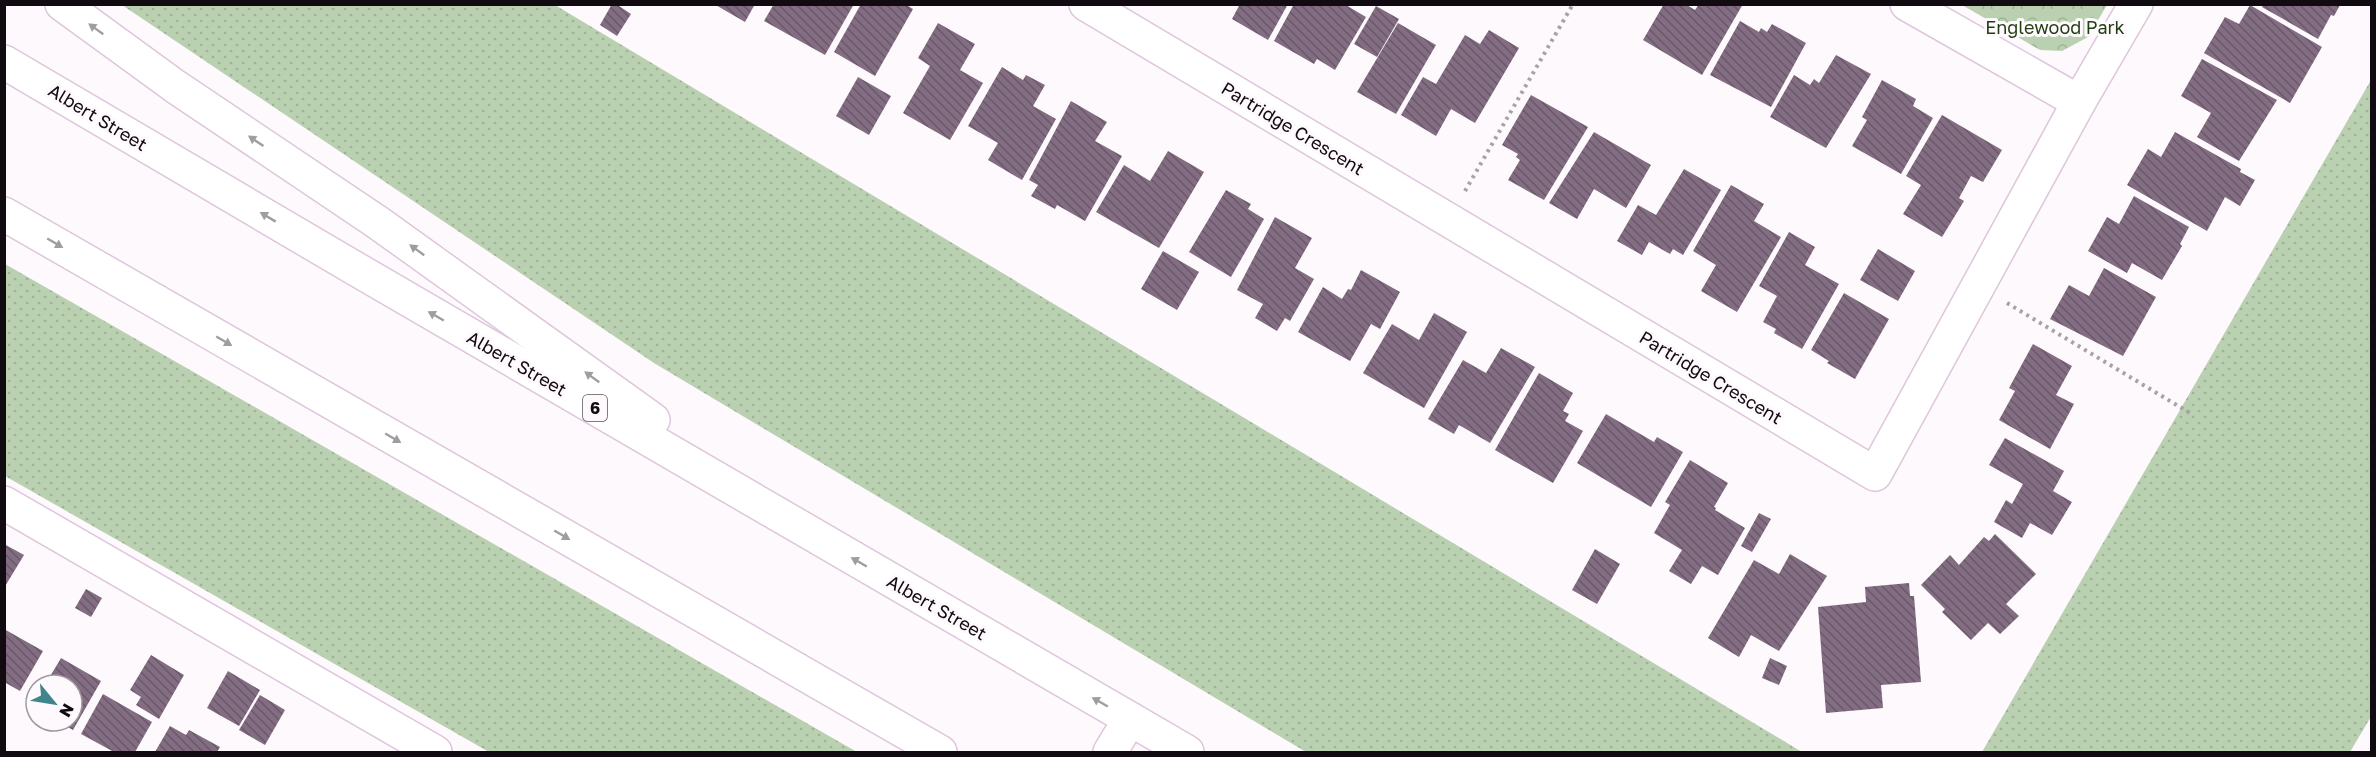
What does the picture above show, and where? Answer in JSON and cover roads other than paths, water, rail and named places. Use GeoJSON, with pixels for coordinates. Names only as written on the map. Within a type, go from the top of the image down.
{"type":"FeatureCollection","features":[{"type":"Feature","properties":{"kind":"main road"},"geometry":{"type":"LineString","coordinates":[[62,4],[176,87],[377,222],[810,533]]}},
{"type":"Feature","properties":{"kind":"main road","name":"Partridge Crescent"},"geometry":{"type":"LineString","coordinates":[[1086,4],[1875,474],[2079,102],[2136,4]]}},
{"type":"Feature","properties":{"kind":"main road"},"geometry":{"type":"LineString","coordinates":[[1907,4],[2079,102]]}},
{"type":"Feature","properties":{"kind":"main road","name":"Albert Street"},"geometry":{"type":"LineString","coordinates":[[4,62],[1187,753]]}},
{"type":"Feature","properties":{"kind":"main road"},"geometry":{"type":"LineString","coordinates":[[4,214],[940,753]]}},
{"type":"Feature","properties":{"kind":"main road"},"geometry":{"type":"LineString","coordinates":[[4,503],[435,753]]}},
{"type":"Feature","properties":{"kind":"main road"},"geometry":{"type":"LineString","coordinates":[[1110,753],[1130,719]]}},
{"type":"Feature","properties":{"kind":"park label","name":"Englewood Park"},"geometry":{"type":"Point","coordinates":[2055,27]}}]}
